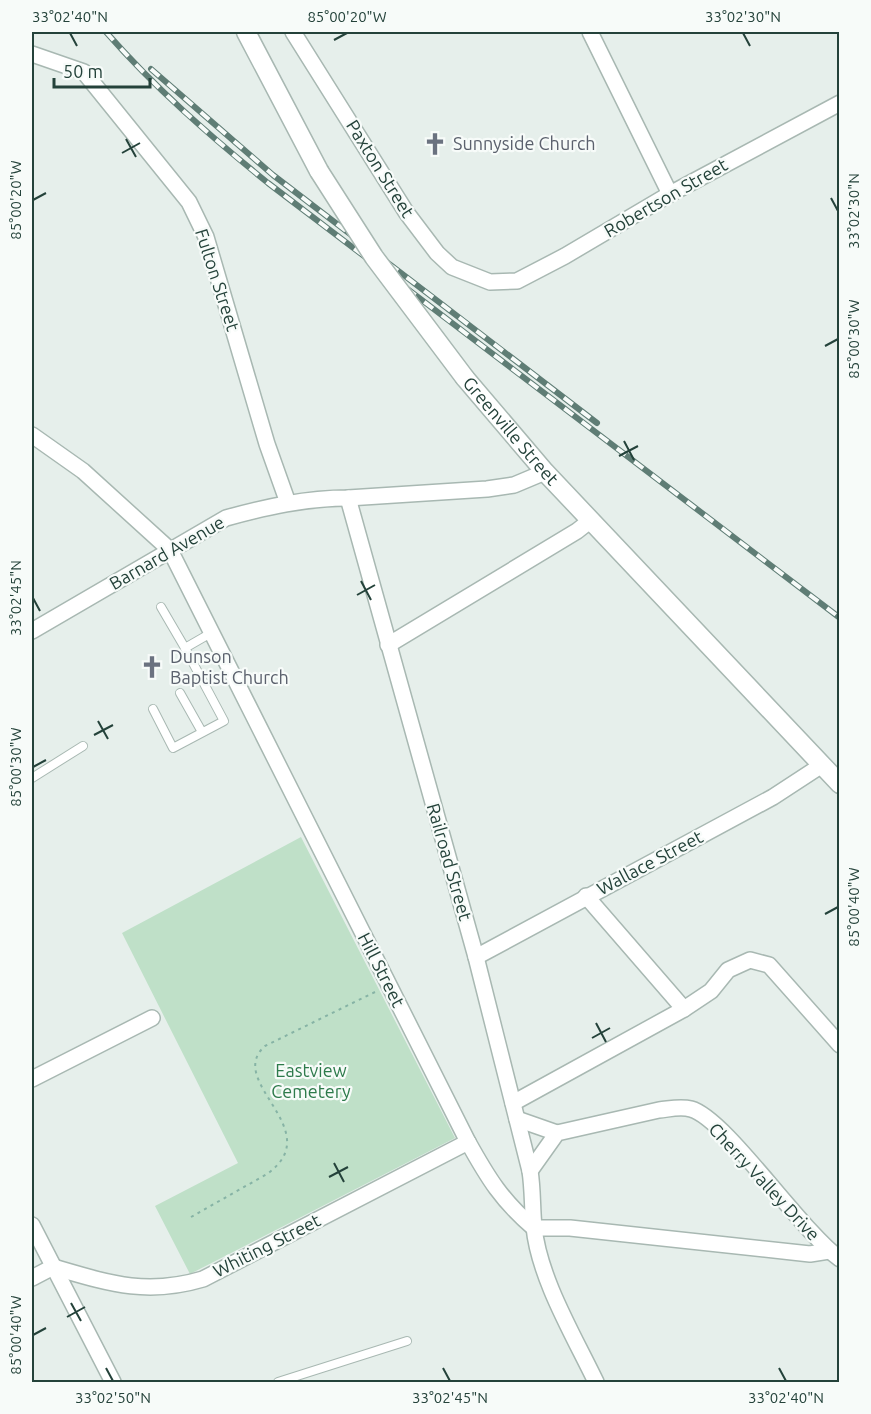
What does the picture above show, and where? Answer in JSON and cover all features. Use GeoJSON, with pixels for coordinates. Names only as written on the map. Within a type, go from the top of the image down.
{"type":"FeatureCollection","features":[{"type":"Feature","properties":{"kind":"street","name":"Greenville Street"},"geometry":{"type":"LineString","coordinates":[[246,32],[319,171],[374,257],[465,378],[545,472],[840,784]]}},
{"type":"Feature","properties":{"kind":"street","name":"Paxton Street"},"geometry":{"type":"LineString","coordinates":[[292,32],[406,212],[437,253],[452,267],[490,282]]}},
{"type":"Feature","properties":{"kind":"street"},"geometry":{"type":"LineString","coordinates":[[590,32],[670,194]]}},
{"type":"Feature","properties":{"kind":"street","name":"Fulton Street"},"geometry":{"type":"LineString","coordinates":[[32,54],[84,72],[189,202],[206,237],[267,444],[288,503]]}},
{"type":"Feature","properties":{"kind":"street","name":"Robertson Street"},"geometry":{"type":"LineString","coordinates":[[490,282],[517,281],[565,256],[670,194],[840,103]]}},
{"type":"Feature","properties":{"kind":"street"},"geometry":{"type":"LineString","coordinates":[[32,435],[83,471],[170,550]]}},
{"type":"Feature","properties":{"kind":"street","name":"Barnard Avenue"},"geometry":{"type":"LineString","coordinates":[[32,631],[226,518],[288,503],[324,498],[496,488],[521,483],[545,472]]}},
{"type":"Feature","properties":{"kind":"street","name":"Railroad Street"},"geometry":{"type":"LineString","coordinates":[[348,498],[476,957],[530,1171],[534,1199],[534,1228]]}},
{"type":"Feature","properties":{"kind":"street"},"geometry":{"type":"LineString","coordinates":[[388,645],[578,531],[591,520]]}},
{"type":"Feature","properties":{"kind":"street","name":"Hill Street"},"geometry":{"type":"LineString","coordinates":[[170,550],[468,1142],[492,1185],[510,1208],[534,1228]]}},
{"type":"Feature","properties":{"kind":"street","name":"Wallace Street"},"geometry":{"type":"LineString","coordinates":[[476,957],[773,797],[809,776],[822,765]]}},
{"type":"Feature","properties":{"kind":"street"},"geometry":{"type":"LineString","coordinates":[[586,896],[684,1009]]}},
{"type":"Feature","properties":{"kind":"street"},"geometry":{"type":"LineString","coordinates":[[513,1103],[684,1009],[711,991],[728,970],[750,960],[769,965],[840,1045]]}},
{"type":"Feature","properties":{"kind":"street"},"geometry":{"type":"LineString","coordinates":[[32,1079],[152,1018]]}},
{"type":"Feature","properties":{"kind":"street","name":"Cherry Valley Drive"},"geometry":{"type":"LineString","coordinates":[[557,1132],[659,1110],[693,1109],[718,1127],[805,1228],[834,1255]]}},
{"type":"Feature","properties":{"kind":"street"},"geometry":{"type":"LineString","coordinates":[[517,1119],[557,1132],[530,1171]]}},
{"type":"Feature","properties":{"kind":"street","name":"Whiting Street"},"geometry":{"type":"LineString","coordinates":[[53,1267],[119,1286],[149,1289],[178,1286],[203,1279],[468,1142]]}},
{"type":"Feature","properties":{"kind":"street"},"geometry":{"type":"LineString","coordinates":[[32,1225],[113,1383]]}},
{"type":"Feature","properties":{"kind":"street"},"geometry":{"type":"LineString","coordinates":[[596,1383],[545,1269],[534,1228],[570,1228],[834,1255]]}},
{"type":"Feature","properties":{"kind":"street"},"geometry":{"type":"LineString","coordinates":[[32,1278],[53,1267]]}},
{"type":"Feature","properties":{"kind":"lane"},"geometry":{"type":"LineString","coordinates":[[153,709],[174,748],[224,721],[161,608]]}},
{"type":"Feature","properties":{"kind":"lane"},"geometry":{"type":"LineString","coordinates":[[184,648],[211,633]]}},
{"type":"Feature","properties":{"kind":"lane"},"geometry":{"type":"LineString","coordinates":[[180,693],[202,732]]}},
{"type":"Feature","properties":{"kind":"lane"},"geometry":{"type":"LineString","coordinates":[[32,778],[83,746]]}},
{"type":"Feature","properties":{"kind":"lane"},"geometry":{"type":"LineString","coordinates":[[278,1383],[407,1341]]}},
{"type":"Feature","properties":{"kind":"path"},"geometry":{"type":"LineString","coordinates":[[191,1216],[267,1174],[277,1167],[285,1154],[288,1142],[286,1131],[256,1076],[253,1061],[257,1053],[265,1046],[388,985]]}},
{"type":"Feature","properties":{"kind":"green space","name":"Eastview Cemetery"},"geometry":{"type":"Polygon","coordinates":[[[301,837],[455,1138],[190,1274],[155,1206],[238,1163],[122,933],[301,837]]]}},
{"type":"Feature","properties":{"kind":"railway"},"geometry":{"type":"LineString","coordinates":[[106,32],[184,111],[268,183],[840,618]]}},
{"type":"Feature","properties":{"kind":"railway"},"geometry":{"type":"LineString","coordinates":[[151,69],[273,175],[597,423]]}},
{"type":"Feature","properties":{"kind":"place","name":"Sunnyside Church"},"geometry":{"type":"Point","coordinates":[435,144]}},
{"type":"Feature","properties":{"kind":"place","name":"Dunson Baptist Church"},"geometry":{"type":"Point","coordinates":[152,667]}}]}
